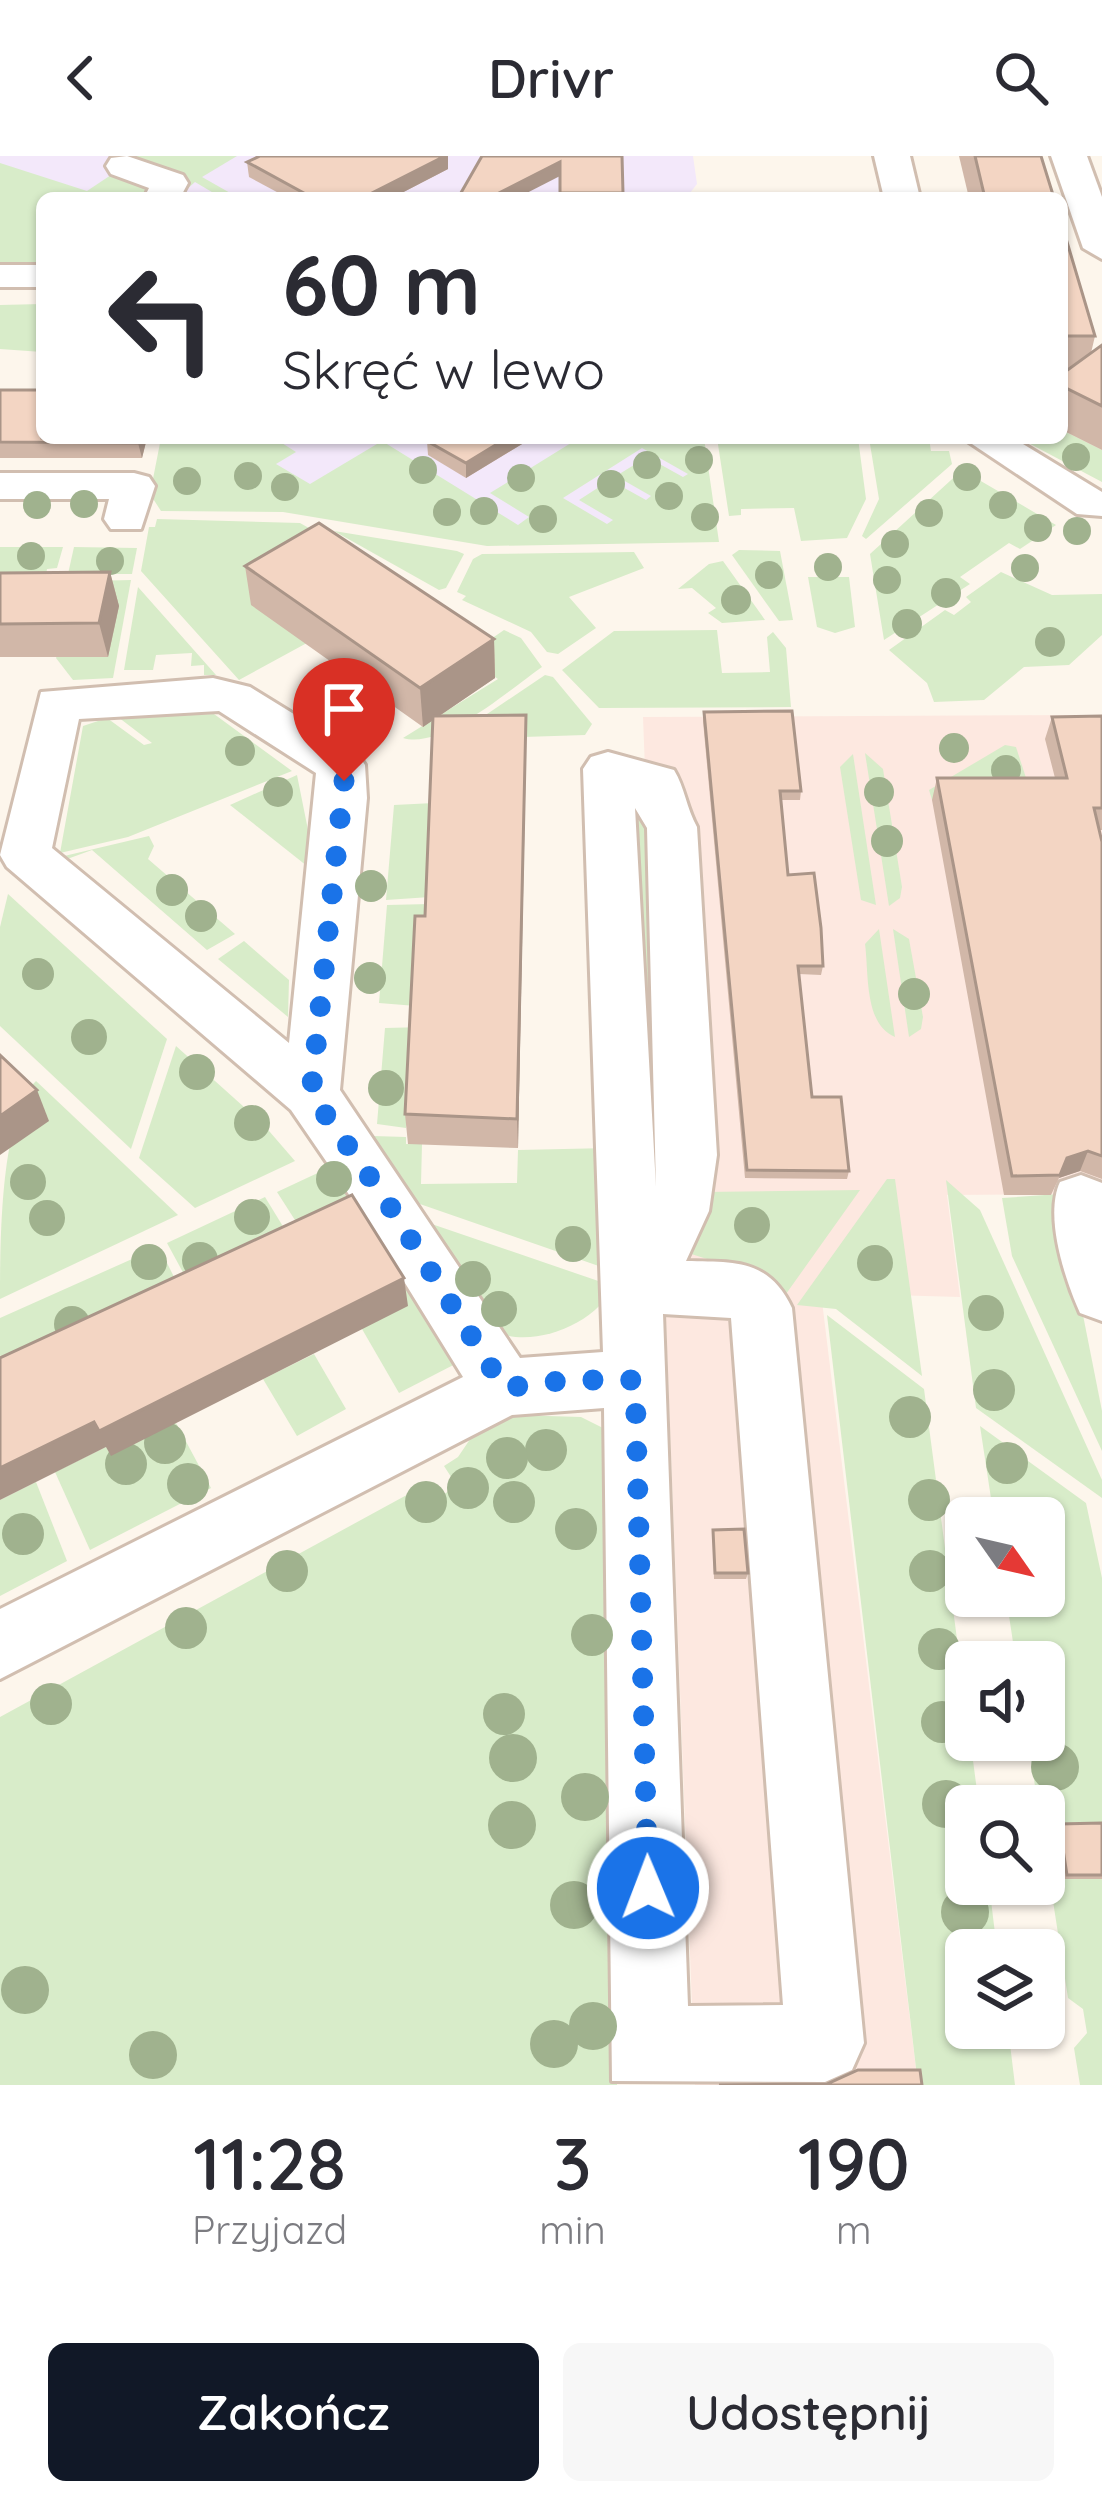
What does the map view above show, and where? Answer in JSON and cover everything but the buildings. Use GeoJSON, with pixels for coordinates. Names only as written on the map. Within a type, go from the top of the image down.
{"type":"FeatureCollection","features":[{"type":"Feature","properties":{"kind":"street"},"geometry":{"type":"LineString","coordinates":[[892,156],[901,192]]}},
{"type":"Feature","properties":{"kind":"street"},"geometry":{"type":"LineString","coordinates":[[1069,156],[1102,248]]}},
{"type":"Feature","properties":{"kind":"street"},"geometry":{"type":"LineString","coordinates":[[124,166],[165,178],[171,188],[167,192]]}},
{"type":"Feature","properties":{"kind":"street"},"geometry":{"type":"LineString","coordinates":[[0,276],[36,276]]}},
{"type":"Feature","properties":{"kind":"street"},"geometry":{"type":"LineString","coordinates":[[994,444],[1092,505]]}},
{"type":"Feature","properties":{"kind":"street"},"geometry":{"type":"LineString","coordinates":[[0,486],[134,486],[136,519],[0,520]]}},
{"type":"Feature","properties":{"kind":"street"},"geometry":{"type":"LineString","coordinates":[[311,1094],[343,798],[340,766],[233,698],[213,694],[58,704],[25,854],[311,1094],[384,1197],[504,1388]]}},
{"type":"Feature","properties":{"kind":"street"},"geometry":{"type":"LineString","coordinates":[[608,769],[632,1287],[651,2065],[825,2043],[761,1308],[744,1289],[632,1287]]}},
{"type":"Feature","properties":{"kind":"street"},"geometry":{"type":"LineString","coordinates":[[1081,1200],[1102,1294]]}},
{"type":"Feature","properties":{"kind":"street"},"geometry":{"type":"LineString","coordinates":[[0,1645],[504,1388],[568,1380],[635,1380]]}},
{"type":"Feature","properties":{"kind":"shaded area"},"geometry":{"type":"Polygon","coordinates":[[[0,156],[693,156],[697,184],[691,192],[36,192],[36,206],[0,254],[0,156]]]}},
{"type":"Feature","properties":{"kind":"shaded area"},"geometry":{"type":"Polygon","coordinates":[[[182,444],[705,444],[713,533],[479,539],[409,495],[171,497],[182,444]]]}},
{"type":"Feature","properties":{"kind":"shaded area"},"geometry":{"type":"Polygon","coordinates":[[[1102,715],[1102,1194],[947,1195],[960,1297],[821,1293],[918,2085],[695,2085],[643,717],[1102,715]]]}},
{"type":"Feature","properties":{"kind":"green space"},"geometry":{"type":"Polygon","coordinates":[[[137,156],[237,156],[202,177],[228,192],[212,192],[195,182],[184,192],[169,192],[128,162],[137,156]]]}},
{"type":"Feature","properties":{"kind":"green space"},"geometry":{"type":"Polygon","coordinates":[[[0,163],[87,191],[120,169],[163,182],[158,192],[36,192],[36,269],[0,269],[0,163]]]}},
{"type":"Feature","properties":{"kind":"green space"},"geometry":{"type":"Polygon","coordinates":[[[36,304],[36,352],[0,349],[0,305],[36,304]]]}},
{"type":"Feature","properties":{"kind":"green space"},"geometry":{"type":"Polygon","coordinates":[[[1068,433],[1102,450],[1102,482],[1030,444],[1068,444],[1068,433]]]}},
{"type":"Feature","properties":{"kind":"green space"},"geometry":{"type":"Polygon","coordinates":[[[160,444],[283,444],[296,452],[276,464],[310,484],[377,444],[387,444],[518,525],[529,517],[490,493],[569,444],[705,444],[719,542],[487,546],[283,512],[161,511],[150,494],[160,444]],[[642,448],[563,498],[607,524],[613,520],[579,500],[610,480],[646,500],[651,496],[616,476],[647,457],[683,477],[688,474],[642,448]]]}},
{"type":"Feature","properties":{"kind":"green space"},"geometry":{"type":"Polygon","coordinates":[[[718,444],[859,444],[866,499],[847,538],[801,541],[794,508],[741,509],[741,515],[729,516],[718,444]]]}},
{"type":"Feature","properties":{"kind":"green space"},"geometry":{"type":"Polygon","coordinates":[[[870,444],[930,444],[931,451],[949,451],[952,464],[866,539],[862,536],[879,499],[870,444]]]}},
{"type":"Feature","properties":{"kind":"green space"},"geometry":{"type":"Polygon","coordinates":[[[962,470],[1056,525],[1020,549],[1009,543],[960,577],[970,584],[884,640],[870,554],[962,470]]]}},
{"type":"Feature","properties":{"kind":"green space"},"geometry":{"type":"Polygon","coordinates":[[[157,519],[300,523],[429,596],[305,644],[239,680],[141,571],[149,527],[155,527],[157,519]]]}},
{"type":"Feature","properties":{"kind":"green space"},"geometry":{"type":"Polygon","coordinates":[[[334,531],[464,554],[446,588],[439,590],[334,531]]]}},
{"type":"Feature","properties":{"kind":"green space"},"geometry":{"type":"Polygon","coordinates":[[[0,547],[63,547],[57,568],[47,569],[44,587],[0,611],[0,547]]]}},
{"type":"Feature","properties":{"kind":"green space"},"geometry":{"type":"Polygon","coordinates":[[[74,547],[137,548],[132,574],[68,574],[74,547]]]}},
{"type":"Feature","properties":{"kind":"green space"},"geometry":{"type":"Polygon","coordinates":[[[739,550],[780,551],[793,620],[779,621],[732,555],[739,550]]]}},
{"type":"Feature","properties":{"kind":"green space"},"geometry":{"type":"Polygon","coordinates":[[[634,552],[644,568],[569,597],[596,628],[558,654],[547,652],[531,632],[462,600],[466,596],[457,592],[473,559],[482,554],[634,552]]]}},
{"type":"Feature","properties":{"kind":"green space"},"geometry":{"type":"Polygon","coordinates":[[[723,561],[765,620],[722,623],[708,613],[716,608],[692,588],[678,589],[709,564],[723,561]]]}},
{"type":"Feature","properties":{"kind":"green space"},"geometry":{"type":"Polygon","coordinates":[[[1001,572],[1052,595],[1102,594],[1102,635],[1069,665],[1024,667],[984,700],[934,702],[927,683],[889,650],[945,610],[954,615],[971,602],[966,597],[1001,572]]]}},
{"type":"Feature","properties":{"kind":"green space"},"geometry":{"type":"Polygon","coordinates":[[[808,577],[849,577],[855,627],[835,633],[817,627],[808,577]]]}},
{"type":"Feature","properties":{"kind":"green space"},"geometry":{"type":"Polygon","coordinates":[[[131,580],[113,678],[73,680],[56,658],[90,581],[131,580]]]}},
{"type":"Feature","properties":{"kind":"green space"},"geometry":{"type":"Polygon","coordinates":[[[138,587],[216,675],[204,675],[204,665],[191,666],[192,653],[156,655],[153,670],[124,670],[138,587]]]}},
{"type":"Feature","properties":{"kind":"green space"},"geometry":{"type":"Polygon","coordinates":[[[419,626],[491,639],[504,630],[521,638],[542,667],[455,727],[419,739],[403,738],[498,679],[419,626]]]}},
{"type":"Feature","properties":{"kind":"green space"},"geometry":{"type":"Polygon","coordinates":[[[717,630],[722,673],[770,672],[767,637],[773,632],[786,648],[791,707],[599,708],[562,670],[614,631],[717,630]]]}},
{"type":"Feature","properties":{"kind":"green space"},"geometry":{"type":"Polygon","coordinates":[[[545,675],[553,677],[592,724],[585,735],[463,739],[459,733],[545,675]]]}},
{"type":"Feature","properties":{"kind":"green space"},"geometry":{"type":"Polygon","coordinates":[[[214,714],[292,771],[128,837],[60,853],[83,726],[107,718],[144,745],[152,743],[118,717],[214,714]]]}},
{"type":"Feature","properties":{"kind":"green space"},"geometry":{"type":"Polygon","coordinates":[[[1005,745],[1016,747],[1028,784],[932,800],[929,790],[1005,745]]]}},
{"type":"Feature","properties":{"kind":"green space"},"geometry":{"type":"Polygon","coordinates":[[[865,753],[883,769],[902,887],[900,898],[889,906],[865,753]]]}},
{"type":"Feature","properties":{"kind":"green space"},"geometry":{"type":"Polygon","coordinates":[[[853,754],[876,905],[861,900],[840,767],[853,754]]]}},
{"type":"Feature","properties":{"kind":"green space"},"geometry":{"type":"Polygon","coordinates":[[[297,775],[314,860],[307,866],[230,805],[297,775]]]}},
{"type":"Feature","properties":{"kind":"green space"},"geometry":{"type":"Polygon","coordinates":[[[627,790],[645,791],[664,1170],[651,1232],[627,790]]]}},
{"type":"Feature","properties":{"kind":"green space"},"geometry":{"type":"Polygon","coordinates":[[[434,803],[430,897],[386,900],[394,805],[434,803]]]}},
{"type":"Feature","properties":{"kind":"green space"},"geometry":{"type":"Polygon","coordinates":[[[149,836],[154,846],[148,859],[235,934],[207,950],[92,850],[59,862],[60,857],[149,836]]]}},
{"type":"Feature","properties":{"kind":"green space"},"geometry":{"type":"Polygon","coordinates":[[[8,894],[167,1039],[131,1149],[0,1026],[0,927],[8,894]]]}},
{"type":"Feature","properties":{"kind":"green space"},"geometry":{"type":"Polygon","coordinates":[[[430,904],[416,1006],[379,1003],[387,905],[430,904]]]}},
{"type":"Feature","properties":{"kind":"green space"},"geometry":{"type":"Polygon","coordinates":[[[879,929],[895,1037],[878,1021],[870,997],[865,944],[879,929]]]}},
{"type":"Feature","properties":{"kind":"green space"},"geometry":{"type":"Polygon","coordinates":[[[893,929],[909,939],[923,1017],[921,1029],[909,1037],[893,929]]]}},
{"type":"Feature","properties":{"kind":"green space"},"geometry":{"type":"Polygon","coordinates":[[[244,941],[289,980],[288,1017],[218,959],[244,941]]]}},
{"type":"Feature","properties":{"kind":"green space"},"geometry":{"type":"Polygon","coordinates":[[[426,1027],[406,1128],[377,1124],[385,1028],[426,1027]]]}},
{"type":"Feature","properties":{"kind":"green space"},"geometry":{"type":"Polygon","coordinates":[[[176,1046],[263,1124],[295,1161],[195,1208],[139,1158],[176,1046]]]}},
{"type":"Feature","properties":{"kind":"green space"},"geometry":{"type":"Polygon","coordinates":[[[36,1081],[178,1215],[0,1299],[9,1151],[24,1098],[36,1081]]]}},
{"type":"Feature","properties":{"kind":"green space"},"geometry":{"type":"Polygon","coordinates":[[[373,1136],[406,1137],[406,1144],[422,1144],[421,1184],[517,1183],[518,1150],[609,1148],[616,1272],[417,1203],[373,1136]]]}},
{"type":"Feature","properties":{"kind":"green space"},"geometry":{"type":"Polygon","coordinates":[[[339,1163],[379,1221],[318,1256],[277,1192],[339,1163]]]}},
{"type":"Feature","properties":{"kind":"green space"},"geometry":{"type":"Polygon","coordinates":[[[887,1179],[895,1179],[922,1376],[836,1309],[797,1305],[887,1179]]]}},
{"type":"Feature","properties":{"kind":"green space"},"geometry":{"type":"Polygon","coordinates":[[[946,1180],[980,1210],[1102,1480],[1102,1498],[976,1408],[946,1180]]]}},
{"type":"Feature","properties":{"kind":"green space"},"geometry":{"type":"Polygon","coordinates":[[[860,1190],[781,1301],[726,1265],[685,1252],[703,1192],[860,1190]]]}},
{"type":"Feature","properties":{"kind":"green space"},"geometry":{"type":"Polygon","coordinates":[[[1059,1194],[1102,1411],[1102,1451],[1012,1256],[1002,1198],[1059,1194]]]}},
{"type":"Feature","properties":{"kind":"green space"},"geometry":{"type":"Polygon","coordinates":[[[265,1197],[298,1251],[198,1300],[167,1243],[265,1197]]]}},
{"type":"Feature","properties":{"kind":"green space"},"geometry":{"type":"Polygon","coordinates":[[[417,1219],[613,1286],[594,1311],[563,1329],[528,1337],[497,1332],[417,1219]]]}},
{"type":"Feature","properties":{"kind":"green space"},"geometry":{"type":"Polygon","coordinates":[[[159,1247],[188,1305],[11,1378],[0,1355],[0,1318],[159,1247]]]}},
{"type":"Feature","properties":{"kind":"green space"},"geometry":{"type":"Polygon","coordinates":[[[399,1251],[465,1359],[399,1393],[362,1329],[399,1251]]]}},
{"type":"Feature","properties":{"kind":"green space"},"geometry":{"type":"Polygon","coordinates":[[[827,1315],[924,1389],[945,1548],[945,1617],[954,1617],[957,1641],[945,1641],[945,1761],[973,1761],[976,1785],[945,1785],[945,1905],[992,1905],[994,1929],[945,1929],[945,2049],[1011,2049],[1015,2085],[918,2085],[827,1315]]]}},
{"type":"Feature","properties":{"kind":"green space"},"geometry":{"type":"Polygon","coordinates":[[[314,1354],[346,1409],[297,1436],[263,1379],[314,1354]]]}},
{"type":"Feature","properties":{"kind":"green space"},"geometry":{"type":"Polygon","coordinates":[[[515,1415],[581,1417],[609,1431],[625,1893],[617,2085],[0,2085],[0,1717],[414,1491],[425,1506],[457,1486],[444,1466],[458,1457],[479,1426],[515,1415]]]}},
{"type":"Feature","properties":{"kind":"green space"},"geometry":{"type":"Polygon","coordinates":[[[176,1423],[211,1488],[90,1550],[55,1472],[106,1447],[176,1423]]]}},
{"type":"Feature","properties":{"kind":"green space"},"geometry":{"type":"Polygon","coordinates":[[[980,1426],[1086,1503],[1102,1578],[1102,2085],[1080,2085],[1074,2048],[1087,2033],[1083,2009],[1068,1998],[1065,1929],[1057,1929],[1054,1905],[1065,1905],[1065,1785],[1035,1785],[1031,1761],[1065,1761],[1065,1641],[1013,1641],[1009,1617],[1065,1617],[1065,1497],[991,1497],[980,1426]]]}},
{"type":"Feature","properties":{"kind":"green space"},"geometry":{"type":"Polygon","coordinates":[[[36,1482],[67,1561],[0,1596],[0,1500],[36,1482]]]}},
{"type":"Feature","properties":{"kind":"route"},"geometry":{"type":"LineString","coordinates":[[344,781],[311,1094],[384,1197],[504,1388],[568,1380],[635,1380],[648,1888]]}}]}
